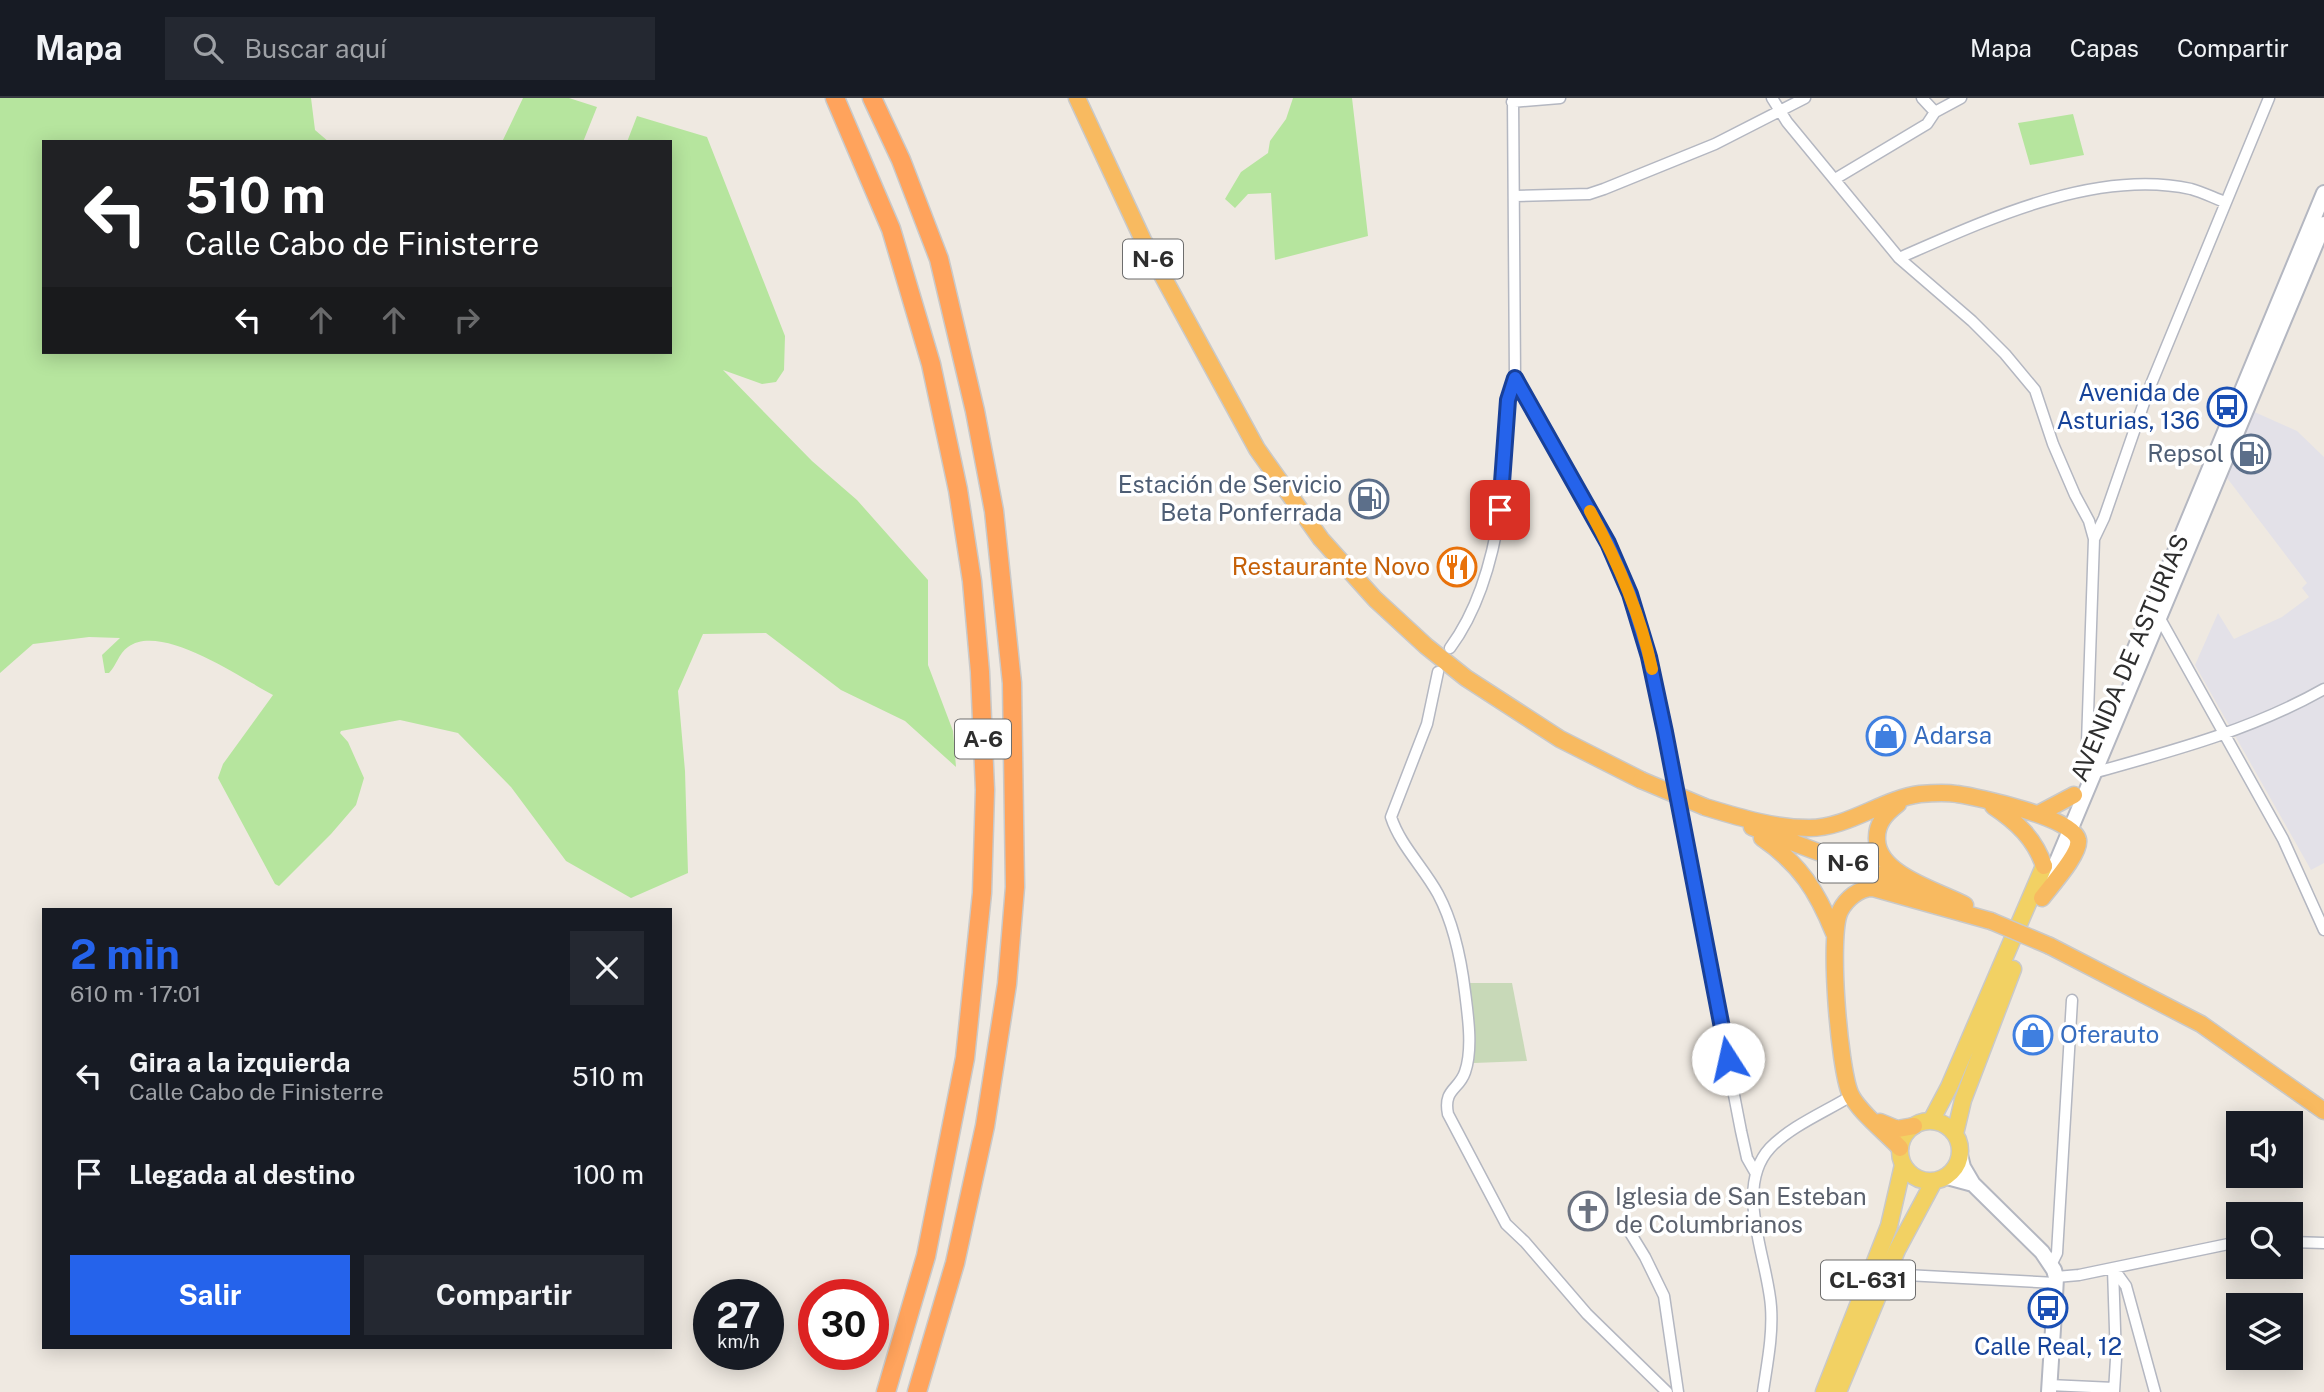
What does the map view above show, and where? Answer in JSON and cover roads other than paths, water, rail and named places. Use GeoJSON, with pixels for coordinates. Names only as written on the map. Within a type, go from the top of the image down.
{"type":"FeatureCollection","features":[{"type":"Feature","properties":{"kind":"highway","name":"A-6"},"geometry":{"type":"LineString","coordinates":[[835,98],[891,229],[931,364],[972,581],[980,672],[985,790],[981,906],[965,1058],[926,1256],[897,1361],[884,1392]]}},
{"type":"Feature","properties":{"kind":"highway","name":"A-6"},"geometry":{"type":"LineString","coordinates":[[872,98],[901,160],[939,259],[975,411],[994,510],[1012,683],[1015,887],[1007,984],[985,1126],[955,1264],[917,1392]]}},
{"type":"Feature","properties":{"kind":"highway","name":"N-6"},"geometry":{"type":"LineString","coordinates":[[1077,98],[1143,240],[1257,449],[1321,539],[1375,599],[1426,646],[1466,678],[1560,739],[1641,780],[1704,807],[1781,839],[1899,881],[2050,946],[2201,1024],[2324,1111]]}},
{"type":"Feature","properties":{"kind":"highway"},"geometry":{"type":"LineString","coordinates":[[1704,807],[1743,818],[1810,828],[1838,822],[1907,797],[1942,793],[1965,795],[2040,813],[2077,837],[2077,848],[2042,898]]}},
{"type":"Feature","properties":{"kind":"highway"},"geometry":{"type":"LineString","coordinates":[[2040,813],[2074,795]]}},
{"type":"Feature","properties":{"kind":"highway"},"geometry":{"type":"LineString","coordinates":[[1907,797],[1888,811],[1877,828],[1877,845],[1881,858],[1894,870],[1992,920]]}},
{"type":"Feature","properties":{"kind":"highway"},"geometry":{"type":"LineString","coordinates":[[1986,801],[2016,822],[2036,846],[2044,866]]}},
{"type":"Feature","properties":{"kind":"highway"},"geometry":{"type":"LineString","coordinates":[[1704,807],[1764,839],[1792,861],[1811,884],[1834,933]]}},
{"type":"Feature","properties":{"kind":"highway"},"geometry":{"type":"LineString","coordinates":[[2036,846],[2046,825],[2062,825]]}},
{"type":"Feature","properties":{"kind":"highway"},"geometry":{"type":"LineString","coordinates":[[1900,1148],[1851,1096],[1839,1043],[1834,933],[1839,913],[1848,900],[1864,888],[1887,890],[1992,920]]}},
{"type":"Feature","properties":{"kind":"highway"},"geometry":{"type":"LineString","coordinates":[[1871,1118],[1897,1129],[1914,1126]]}},
{"type":"Feature","properties":{"kind":"main road","name":"AVENIDA DE ASTURIAS"},"geometry":{"type":"LineString","coordinates":[[1931,1121],[1960,1064],[2062,825],[2324,193]]}},
{"type":"Feature","properties":{"kind":"main road","name":"AVENIDA DE ASTURIAS"},"geometry":{"type":"LineString","coordinates":[[2062,825],[2093,773],[2324,224]]}},
{"type":"Feature","properties":{"kind":"main road"},"geometry":{"type":"LineString","coordinates":[[1955,1134],[1971,1077],[2042,898]]}},
{"type":"Feature","properties":{"kind":"main road"},"geometry":{"type":"LineString","coordinates":[[1900,1148],[1904,1137],[1914,1126],[1931,1121],[1946,1126],[1955,1134],[1963,1167],[1973,1184],[2042,1252],[2054,1275],[2049,1389]]}},
{"type":"Feature","properties":{"kind":"main road","name":"CL-631"},"geometry":{"type":"LineString","coordinates":[[1824,1392],[1889,1226],[1903,1165],[1900,1148]]}},
{"type":"Feature","properties":{"kind":"main road","name":"CL-631"},"geometry":{"type":"LineString","coordinates":[[1838,1392],[1897,1250],[1940,1179],[1955,1168],[1960,1155]]}},
{"type":"Feature","properties":{"kind":"main road"},"geometry":{"type":"LineString","coordinates":[[1903,1165],[1911,1175],[1921,1180],[1940,1179],[1973,1184]]}},
{"type":"Feature","properties":{"kind":"street"},"geometry":{"type":"LineString","coordinates":[[1450,648],[1465,622],[1490,559],[1500,510],[1508,400],[1515,378],[1512,100],[1560,98]]}},
{"type":"Feature","properties":{"kind":"street"},"geometry":{"type":"LineString","coordinates":[[1772,98],[1779,111],[1899,258],[1972,321],[2006,354],[2035,390],[2053,444],[2089,521],[2094,539],[2087,743],[2092,752]]}},
{"type":"Feature","properties":{"kind":"street"},"geometry":{"type":"LineString","coordinates":[[1515,196],[1589,194],[1715,144],[1805,98]]}},
{"type":"Feature","properties":{"kind":"street"},"geometry":{"type":"LineString","coordinates":[[1922,98],[1935,112]]}},
{"type":"Feature","properties":{"kind":"street"},"geometry":{"type":"LineString","coordinates":[[1835,179],[1927,124],[1935,112],[1961,98]]}},
{"type":"Feature","properties":{"kind":"street"},"geometry":{"type":"LineString","coordinates":[[2094,539],[2105,518],[2147,394],[2269,98]]}},
{"type":"Feature","properties":{"kind":"street"},"geometry":{"type":"LineString","coordinates":[[1899,258],[2038,201],[2099,190],[2142,184],[2175,186],[2225,202]]}},
{"type":"Feature","properties":{"kind":"street"},"geometry":{"type":"LineString","coordinates":[[1515,378],[1608,543],[1630,594],[1649,657],[1741,1131],[1748,1158],[1755,1172]]}},
{"type":"Feature","properties":{"kind":"street"},"geometry":{"type":"LineString","coordinates":[[2159,617],[2283,839],[2324,930]]}},
{"type":"Feature","properties":{"kind":"street"},"geometry":{"type":"LineString","coordinates":[[1438,672],[1427,724],[1391,817],[1397,831],[1439,895],[1457,946],[1465,993],[1468,1034],[1465,1074],[1448,1096],[1447,1114],[1506,1224],[1587,1314],[1667,1392]]}},
{"type":"Feature","properties":{"kind":"street"},"geometry":{"type":"LineString","coordinates":[[2093,773],[2225,734],[2277,714],[2324,689]]}},
{"type":"Feature","properties":{"kind":"street"},"geometry":{"type":"LineString","coordinates":[[2054,1275],[2072,1000]]}},
{"type":"Feature","properties":{"kind":"street"},"geometry":{"type":"LineString","coordinates":[[1763,1392],[1769,1356],[1771,1305],[1752,1198],[1755,1172],[1769,1149],[1783,1137],[1851,1096]]}},
{"type":"Feature","properties":{"kind":"street"},"geometry":{"type":"LineString","coordinates":[[1626,1226],[1664,1296],[1678,1392]]}},
{"type":"Feature","properties":{"kind":"street"},"geometry":{"type":"LineString","coordinates":[[2303,1242],[2324,1243]]}},
{"type":"Feature","properties":{"kind":"street"},"geometry":{"type":"LineString","coordinates":[[1887,1274],[2054,1275],[2113,1268],[2226,1244]]}},
{"type":"Feature","properties":{"kind":"street"},"geometry":{"type":"LineString","coordinates":[[2049,1389],[2114,1390],[2113,1268]]}},
{"type":"Feature","properties":{"kind":"street"},"geometry":{"type":"LineString","coordinates":[[2113,1268],[2126,1286],[2155,1392]]}},
{"type":"Feature","properties":{"kind":"place","name":"Avenida de Asturias, 136"},"geometry":{"type":"Point","coordinates":[2227,407]}},
{"type":"Feature","properties":{"kind":"place","name":"Repsol"},"geometry":{"type":"Point","coordinates":[2251,454]}},
{"type":"Feature","properties":{"kind":"place","name":"Estación de Servicio Beta Ponferrada"},"geometry":{"type":"Point","coordinates":[1369,499]}},
{"type":"Feature","properties":{"kind":"place","name":"Restaurante Novo"},"geometry":{"type":"Point","coordinates":[1457,567]}},
{"type":"Feature","properties":{"kind":"place","name":"Adarsa"},"geometry":{"type":"Point","coordinates":[1886,736]}},
{"type":"Feature","properties":{"kind":"place","name":"Oferauto"},"geometry":{"type":"Point","coordinates":[2033,1035]}},
{"type":"Feature","properties":{"kind":"place","name":"Iglesia de San Esteban de Columbrianos"},"geometry":{"type":"Point","coordinates":[1588,1211]}},
{"type":"Feature","properties":{"kind":"place","name":"Calle Real, 12"},"geometry":{"type":"Point","coordinates":[2048,1308]}}]}
